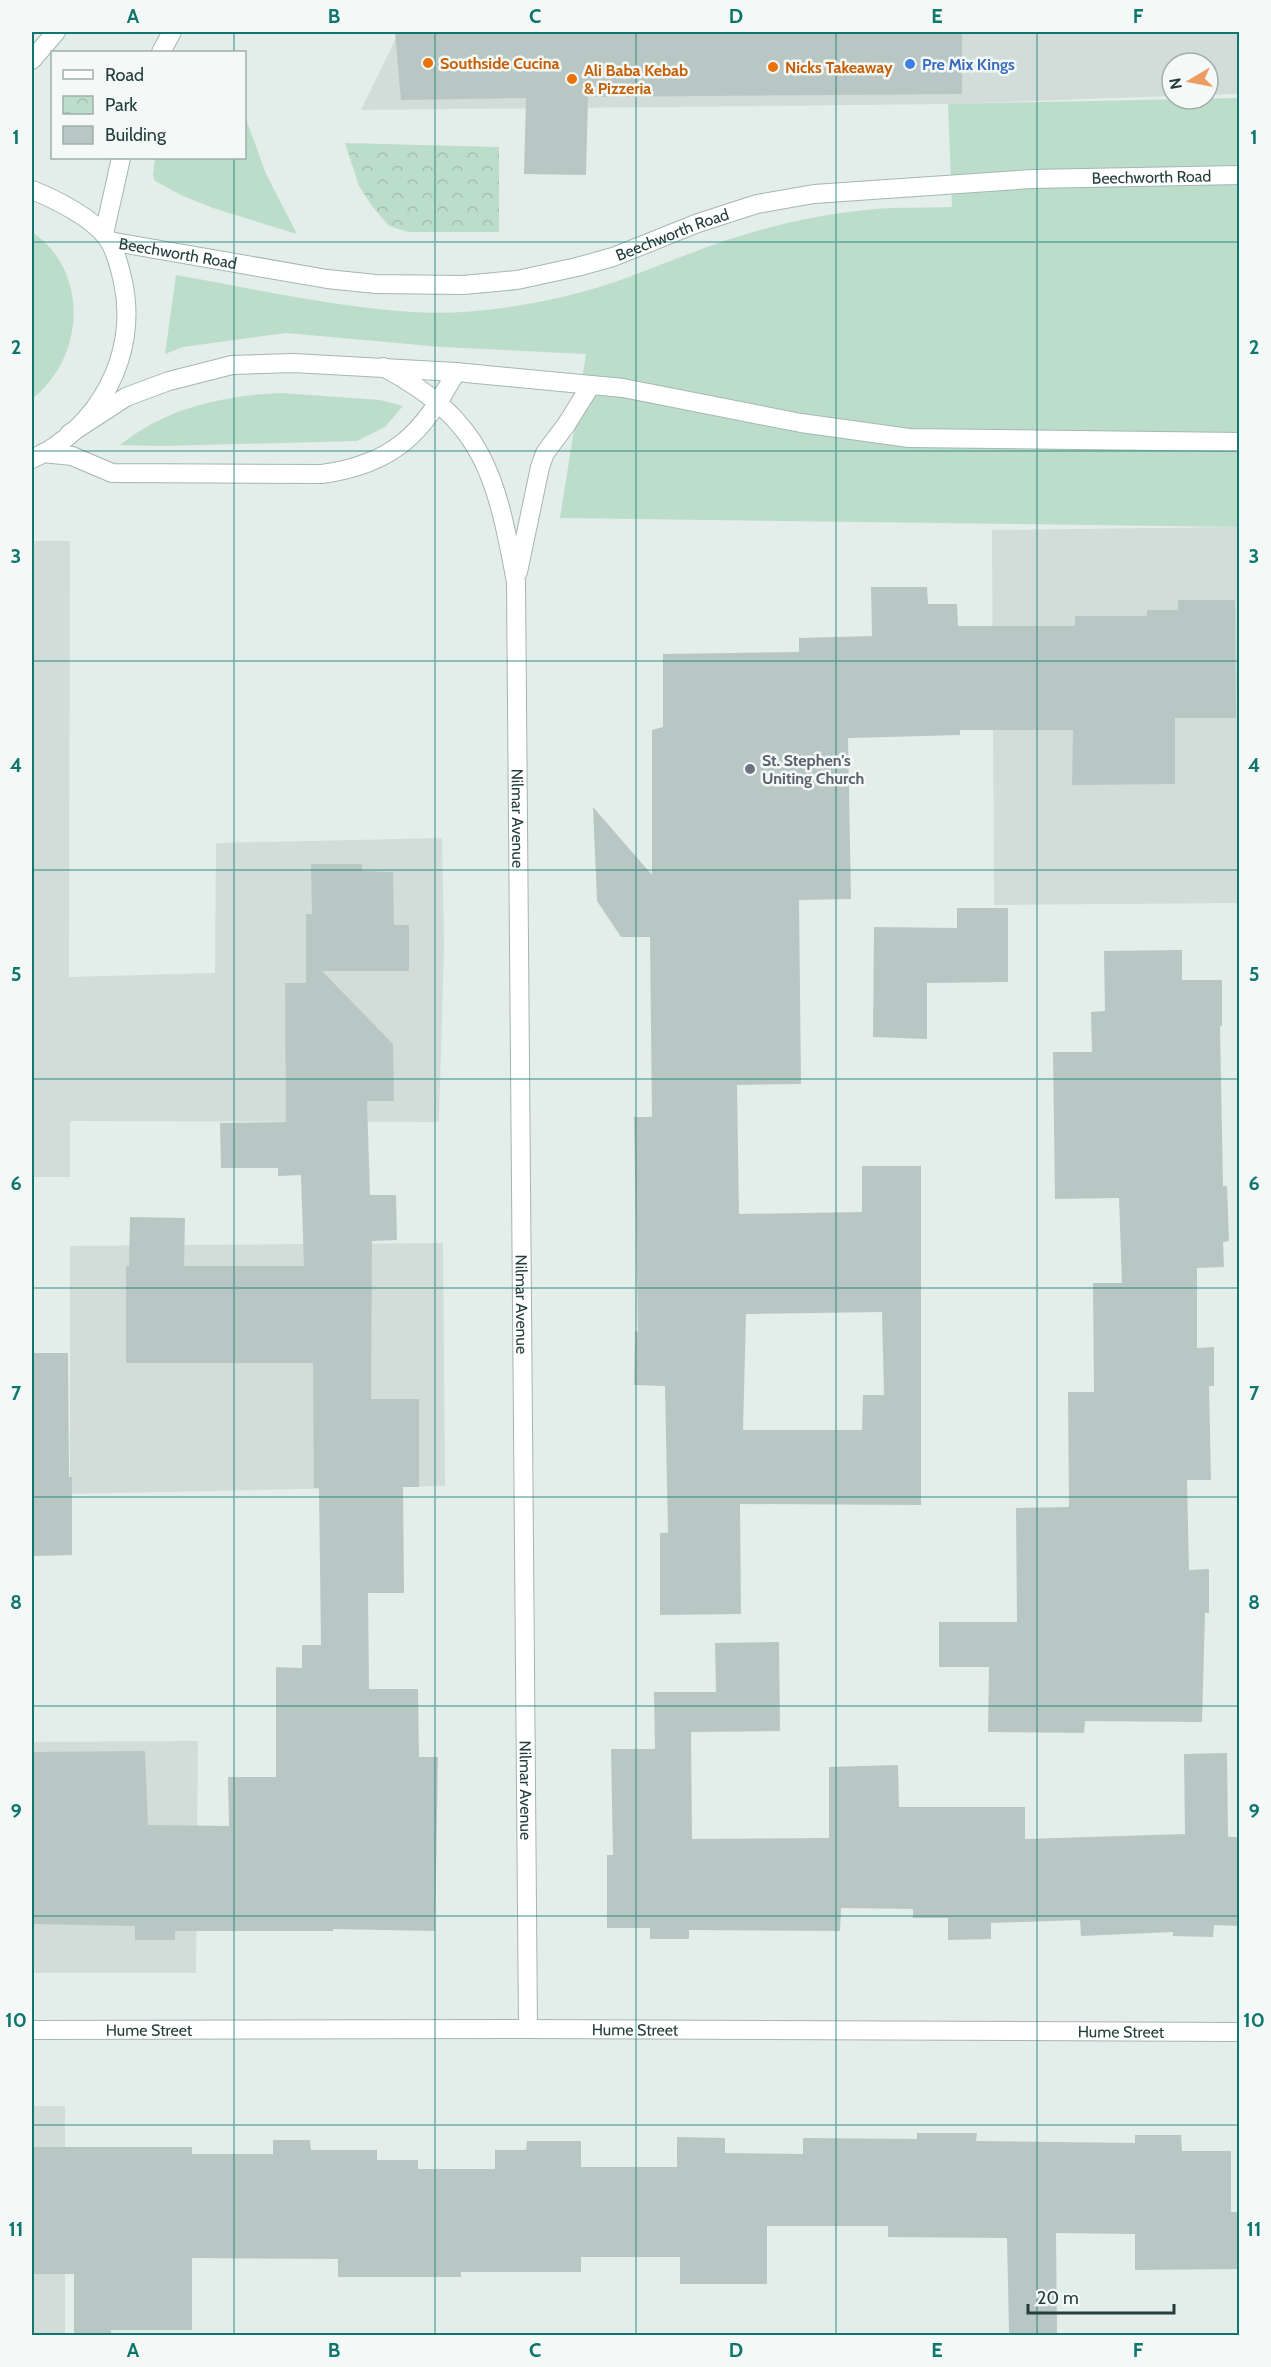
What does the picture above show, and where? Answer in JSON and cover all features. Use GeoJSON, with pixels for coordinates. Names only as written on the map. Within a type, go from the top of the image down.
{"type":"FeatureCollection","features":[{"type":"Feature","properties":{"kind":"street"},"geometry":{"type":"LineString","coordinates":[[32,60],[55,32]]}},
{"type":"Feature","properties":{"kind":"street"},"geometry":{"type":"LineString","coordinates":[[162,51],[172,32]]}},
{"type":"Feature","properties":{"kind":"street"},"geometry":{"type":"LineString","coordinates":[[106,237],[121,159]]}},
{"type":"Feature","properties":{"kind":"street","name":"Beechworth Road"},"geometry":{"type":"LineString","coordinates":[[106,237],[327,279],[376,284],[463,285],[516,280],[577,267],[757,204],[814,194],[1032,179],[1239,175]]}},
{"type":"Feature","properties":{"kind":"street"},"geometry":{"type":"LineString","coordinates":[[32,190],[59,202],[106,237],[120,268],[125,289],[127,310],[125,340],[120,362],[111,384],[86,418],[69,434]]}},
{"type":"Feature","properties":{"kind":"street"},"geometry":{"type":"LineString","coordinates":[[37,456],[126,397],[169,381],[232,365],[293,363],[456,372],[623,388],[801,423],[909,438],[1239,442]]}},
{"type":"Feature","properties":{"kind":"street","name":"Nilmar Avenue"},"geometry":{"type":"LineString","coordinates":[[383,368],[424,391],[439,403],[465,431],[476,447],[491,480],[505,524],[516,582],[528,2029]]}},
{"type":"Feature","properties":{"kind":"street"},"geometry":{"type":"LineString","coordinates":[[37,456],[72,456],[112,473],[322,474],[360,466],[393,451],[407,441],[439,403],[456,372]]}},
{"type":"Feature","properties":{"kind":"street","name":"Nilmar Avenue"},"geometry":{"type":"LineString","coordinates":[[516,582],[540,467],[545,453],[591,385]]}},
{"type":"Feature","properties":{"kind":"street","name":"Hume Street"},"geometry":{"type":"LineString","coordinates":[[32,2030],[528,2029],[1239,2032]]}},
{"type":"Feature","properties":{"kind":"shaded area"},"geometry":{"type":"Polygon","coordinates":[[[399,32],[1239,32],[1239,94],[1220,95],[1220,51],[1160,51],[1160,96],[948,104],[361,110],[399,32]]]}},
{"type":"Feature","properties":{"kind":"shaded area"},"geometry":{"type":"Polygon","coordinates":[[[1239,527],[1239,903],[994,905],[992,530],[1239,527]]]}},
{"type":"Feature","properties":{"kind":"shaded area"},"geometry":{"type":"Polygon","coordinates":[[[32,541],[70,541],[69,977],[215,973],[216,843],[442,838],[444,945],[439,1122],[70,1121],[70,1177],[32,1177],[32,541]]]}},
{"type":"Feature","properties":{"kind":"shaded area"},"geometry":{"type":"Polygon","coordinates":[[[443,1243],[445,1486],[70,1494],[70,1246],[443,1243]]]}},
{"type":"Feature","properties":{"kind":"shaded area"},"geometry":{"type":"Polygon","coordinates":[[[198,1741],[196,1973],[32,1973],[32,1742],[198,1741]]]}},
{"type":"Feature","properties":{"kind":"shaded area"},"geometry":{"type":"Polygon","coordinates":[[[32,2106],[65,2106],[65,2335],[32,2336],[32,2106]]]}},
{"type":"Feature","properties":{"kind":"green space"},"geometry":{"type":"Polygon","coordinates":[[[1220,98],[1239,98],[1239,527],[560,518],[586,354],[442,347],[286,333],[183,347],[165,354],[176,275],[294,297],[383,310],[450,312],[488,310],[525,304],[607,285],[715,244],[788,223],[875,209],[952,207],[948,104],[1160,100],[1160,111],[1220,111],[1220,98]]]}},
{"type":"Feature","properties":{"kind":"green space"},"geometry":{"type":"Polygon","coordinates":[[[246,119],[266,174],[297,234],[213,208],[183,196],[155,181],[153,175],[155,159],[246,159],[246,119]]]}},
{"type":"Feature","properties":{"kind":"green space"},"geometry":{"type":"Polygon","coordinates":[[[345,143],[499,147],[499,232],[408,232],[389,226],[359,186],[345,143]]]}},
{"type":"Feature","properties":{"kind":"green space"},"geometry":{"type":"Polygon","coordinates":[[[32,232],[51,249],[64,269],[71,291],[74,315],[71,338],[63,361],[50,382],[32,399],[32,232]]]}},
{"type":"Feature","properties":{"kind":"green space"},"geometry":{"type":"Polygon","coordinates":[[[281,393],[380,400],[403,406],[385,427],[357,441],[120,445],[156,422],[196,406],[239,397],[281,393]]]}},
{"type":"Feature","properties":{"kind":"building"},"geometry":{"type":"Polygon","coordinates":[[[395,32],[962,32],[962,94],[588,97],[586,175],[524,174],[526,98],[401,100],[395,32]]]}},
{"type":"Feature","properties":{"kind":"building"},"geometry":{"type":"Polygon","coordinates":[[[871,587],[927,587],[928,604],[957,604],[958,626],[1075,626],[1075,616],[1147,616],[1147,610],[1178,610],[1178,600],[1235,600],[1236,718],[1175,718],[1175,784],[1072,785],[1073,730],[960,730],[960,735],[848,738],[851,899],[799,900],[801,1084],[737,1085],[739,1214],[862,1212],[862,1166],[921,1166],[921,1505],[740,1504],[741,1614],[660,1615],[660,1533],[668,1533],[665,1386],[634,1385],[635,1331],[638,1332],[634,1117],[652,1117],[650,937],[621,937],[597,901],[593,807],[652,875],[652,730],[663,727],[663,654],[799,652],[799,638],[872,636],[871,587]],[[882,1312],[746,1314],[743,1430],[862,1430],[863,1395],[884,1395],[882,1312]]]}},
{"type":"Feature","properties":{"kind":"building"},"geometry":{"type":"Polygon","coordinates":[[[311,864],[362,864],[362,871],[393,872],[394,925],[409,925],[409,971],[322,971],[393,1044],[394,1101],[367,1101],[370,1195],[396,1195],[397,1240],[372,1241],[371,1399],[419,1399],[419,1487],[403,1487],[404,1593],[368,1593],[369,1689],[418,1689],[419,1757],[438,1757],[435,1931],[333,1929],[333,1931],[175,1931],[175,1940],[135,1940],[135,1926],[32,1924],[32,1752],[145,1751],[148,1825],[229,1826],[228,1777],[276,1777],[276,1667],[302,1668],[302,1645],[321,1645],[319,1488],[314,1488],[313,1363],[126,1363],[126,1266],[129,1266],[130,1217],[185,1218],[184,1266],[304,1266],[301,1175],[278,1176],[278,1168],[221,1168],[220,1123],[286,1122],[285,983],[306,983],[306,914],[312,914],[311,864]]]}},
{"type":"Feature","properties":{"kind":"building"},"geometry":{"type":"Polygon","coordinates":[[[957,908],[1008,908],[1008,982],[927,983],[927,1039],[873,1037],[874,927],[957,928],[957,908]]]}},
{"type":"Feature","properties":{"kind":"building"},"geometry":{"type":"Polygon","coordinates":[[[1182,950],[1182,980],[1222,980],[1222,1026],[1220,1026],[1223,1186],[1227,1186],[1229,1241],[1223,1242],[1224,1267],[1197,1268],[1197,1348],[1214,1347],[1214,1386],[1209,1386],[1211,1480],[1187,1480],[1189,1570],[1209,1569],[1209,1613],[1205,1613],[1202,1722],[1085,1721],[1084,1733],[988,1732],[989,1667],[939,1667],[939,1622],[1017,1622],[1016,1508],[1069,1507],[1068,1392],[1094,1392],[1093,1283],[1122,1283],[1119,1198],[1055,1199],[1053,1052],[1092,1052],[1091,1012],[1105,1011],[1104,951],[1182,950]]]}},
{"type":"Feature","properties":{"kind":"building"},"geometry":{"type":"Polygon","coordinates":[[[32,1353],[68,1353],[72,1555],[32,1556],[32,1353]]]}},
{"type":"Feature","properties":{"kind":"building"},"geometry":{"type":"Polygon","coordinates":[[[779,1642],[780,1731],[691,1732],[692,1839],[829,1838],[829,1767],[898,1765],[899,1807],[1025,1807],[1025,1839],[1185,1834],[1184,1754],[1227,1753],[1228,1837],[1239,1837],[1239,1926],[1214,1925],[1213,1937],[1173,1936],[1173,1932],[1081,1936],[1080,1920],[991,1923],[991,1939],[948,1940],[948,1918],[913,1918],[913,1909],[841,1908],[840,1931],[689,1930],[689,1939],[650,1939],[650,1928],[607,1928],[607,1855],[613,1855],[611,1749],[655,1749],[654,1692],[716,1692],[715,1643],[779,1642]]]}},
{"type":"Feature","properties":{"kind":"building"},"geometry":{"type":"Polygon","coordinates":[[[917,2133],[977,2133],[976,2141],[1135,2143],[1135,2135],[1181,2135],[1182,2151],[1231,2151],[1231,2212],[1239,2212],[1239,2269],[1135,2270],[1135,2234],[1056,2233],[1057,2333],[1009,2333],[1007,2238],[888,2237],[888,2226],[767,2226],[767,2284],[680,2284],[680,2257],[581,2257],[581,2272],[461,2272],[461,2277],[338,2277],[338,2259],[192,2258],[192,2330],[111,2330],[111,2336],[74,2336],[74,2274],[32,2274],[32,2147],[192,2147],[192,2154],[273,2154],[273,2140],[310,2140],[311,2150],[377,2150],[377,2160],[418,2160],[418,2169],[495,2169],[495,2150],[526,2150],[527,2141],[581,2141],[581,2167],[677,2167],[677,2137],[725,2138],[725,2153],[803,2154],[803,2138],[917,2139],[917,2133]]]}},
{"type":"Feature","properties":{"kind":"place","name":"Southside Cucina"},"geometry":{"type":"Point","coordinates":[428,63]}},
{"type":"Feature","properties":{"kind":"place","name":"Pre Mix Kings"},"geometry":{"type":"Point","coordinates":[910,64]}},
{"type":"Feature","properties":{"kind":"place","name":"Nicks Takeaway"},"geometry":{"type":"Point","coordinates":[773,67]}},
{"type":"Feature","properties":{"kind":"place","name":"Ali Baba Kebab & Pizzeria"},"geometry":{"type":"Point","coordinates":[572,79]}},
{"type":"Feature","properties":{"kind":"place","name":"St. Stephen's Uniting Church"},"geometry":{"type":"Point","coordinates":[750,769]}}]}
